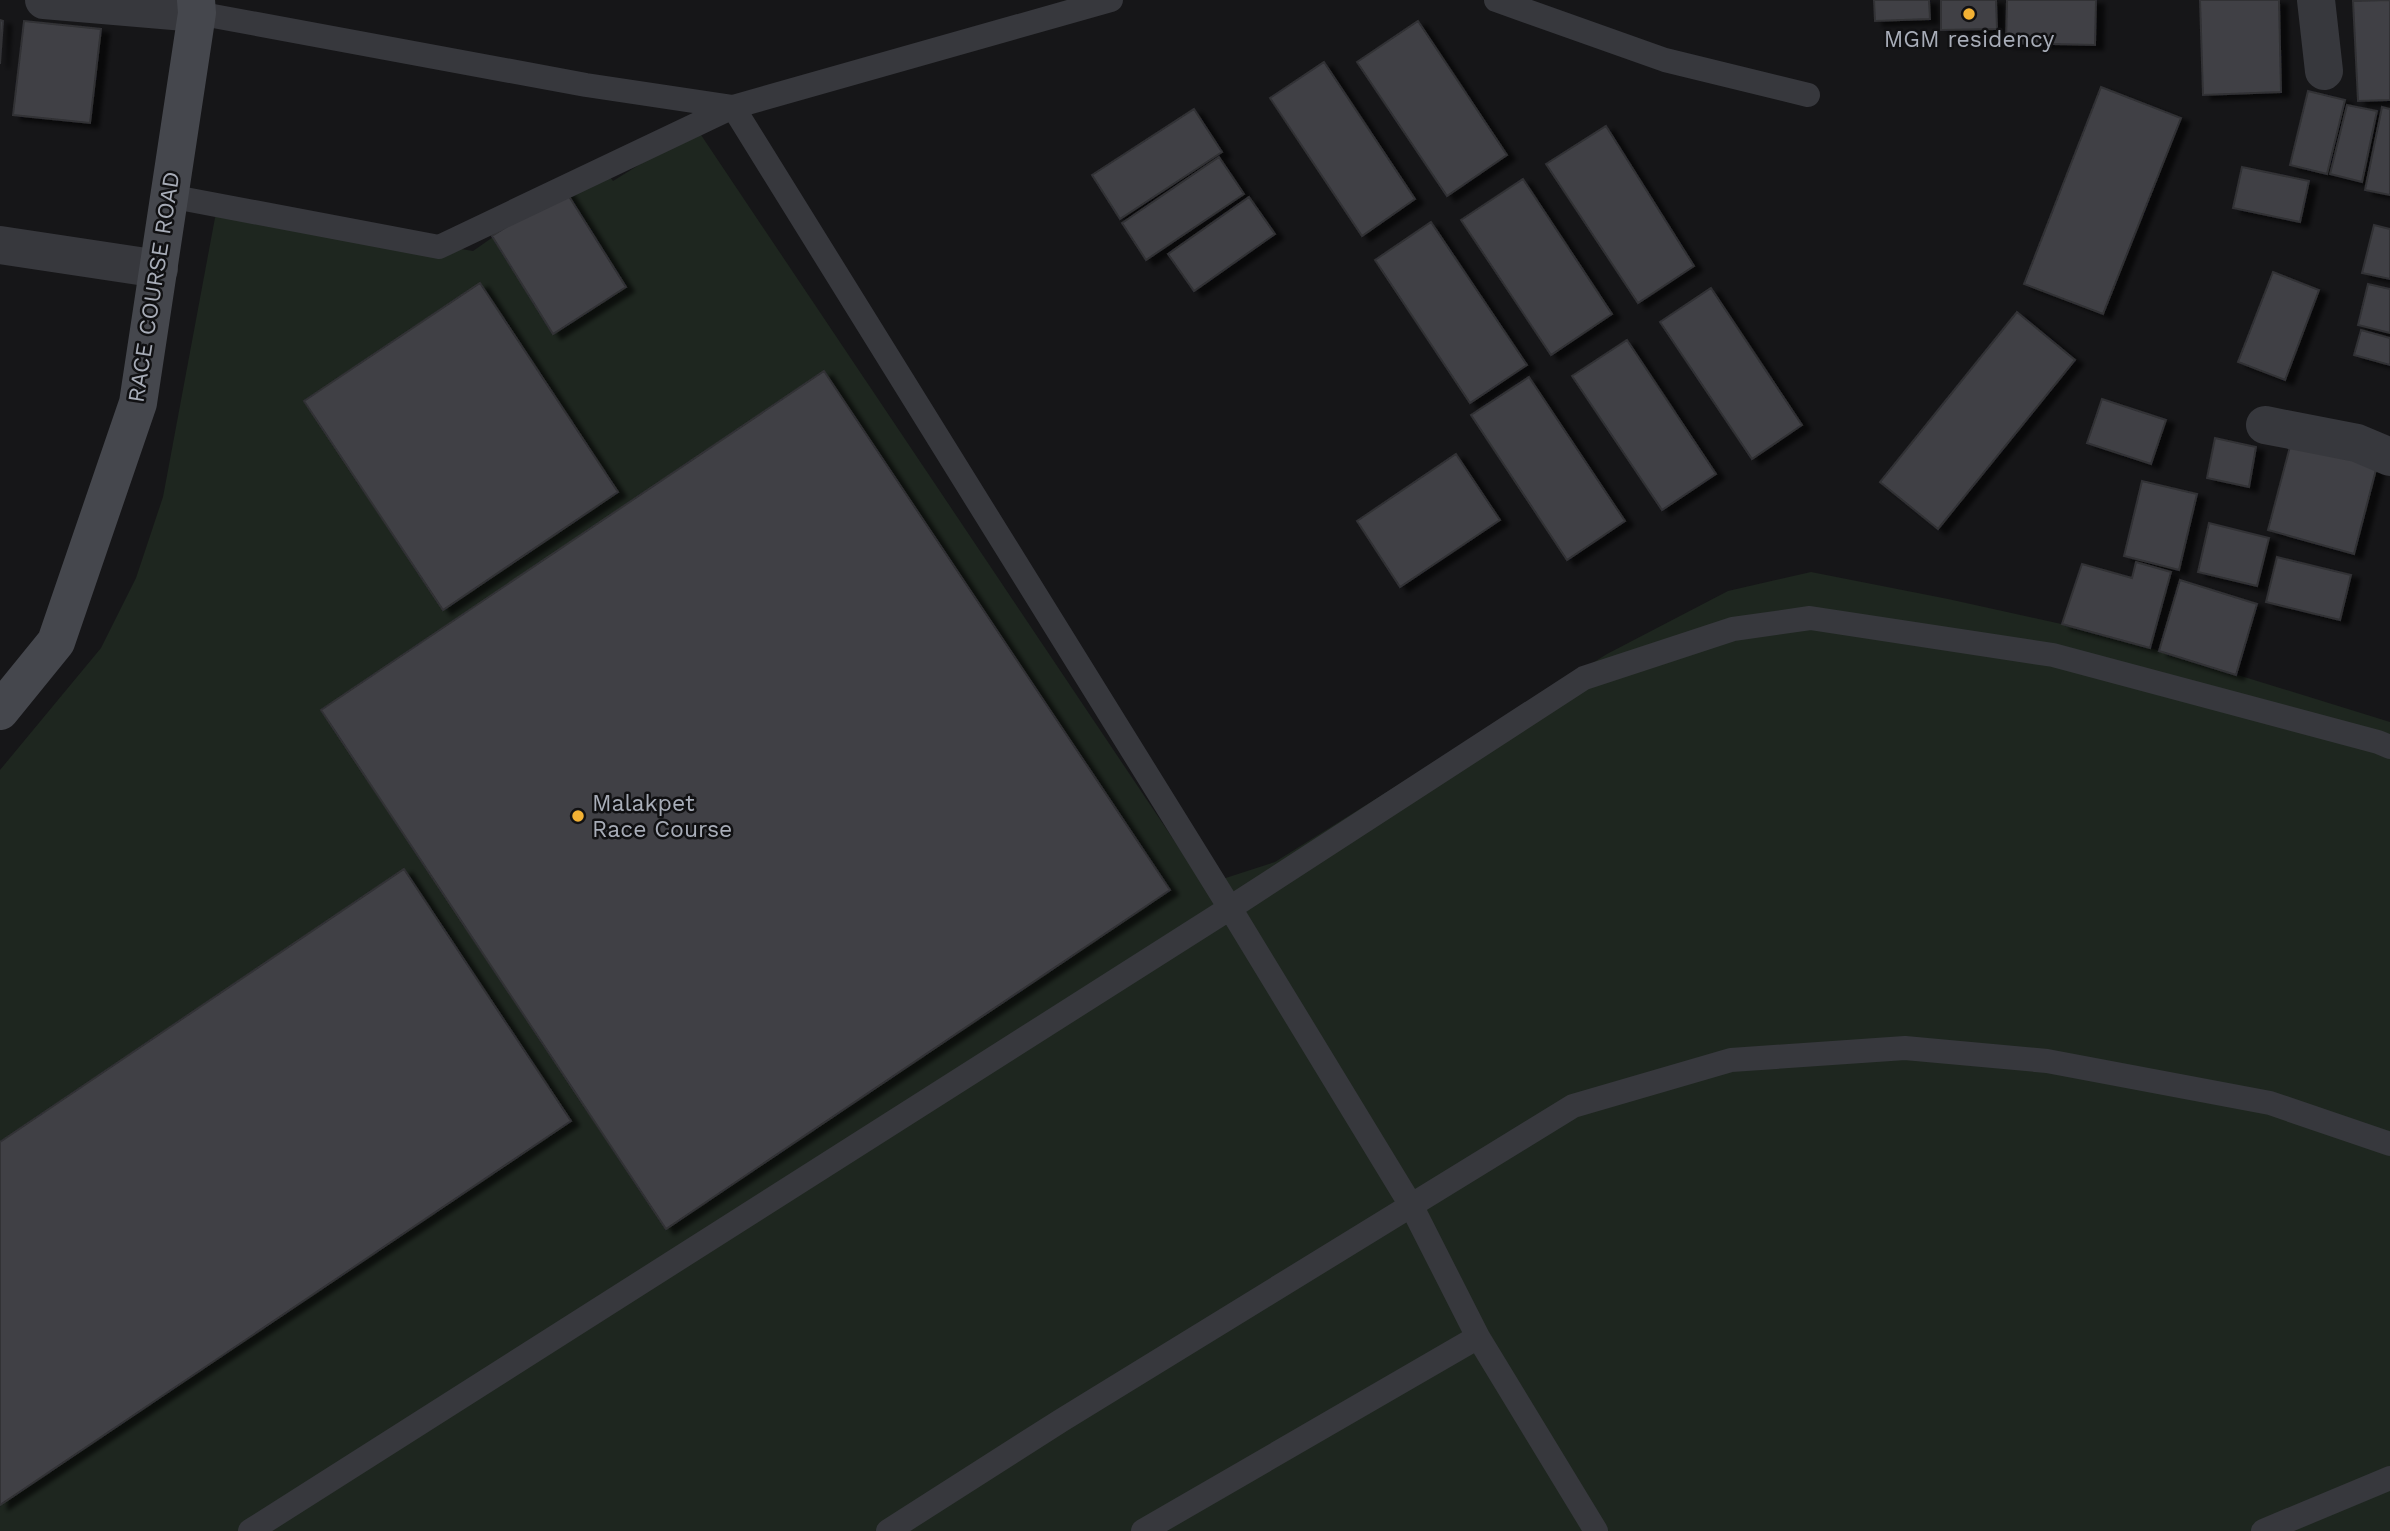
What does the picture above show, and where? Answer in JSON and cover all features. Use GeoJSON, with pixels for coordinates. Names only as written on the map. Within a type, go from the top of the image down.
{"type":"FeatureCollection","features":[{"type":"Feature","properties":{"kind":"street"},"geometry":{"type":"LineString","coordinates":[[44,0],[196,7]]}},
{"type":"Feature","properties":{"kind":"street"},"geometry":{"type":"LineString","coordinates":[[2316,0],[2324,71]]}},
{"type":"Feature","properties":{"kind":"street","name":"RACE COURSE ROAD"},"geometry":{"type":"LineString","coordinates":[[0,711],[56,642],[138,403],[196,7]]}},
{"type":"Feature","properties":{"kind":"street"},"geometry":{"type":"LineString","coordinates":[[0,245],[159,269]]}},
{"type":"Feature","properties":{"kind":"street"},"geometry":{"type":"LineString","coordinates":[[2265,425],[2357,443],[2390,457]]}},
{"type":"Feature","properties":{"kind":"lane"},"geometry":{"type":"LineString","coordinates":[[169,196],[439,247],[733,107],[1111,0]]}},
{"type":"Feature","properties":{"kind":"lane"},"geometry":{"type":"LineString","coordinates":[[1496,0],[1665,60],[1808,94]]}},
{"type":"Feature","properties":{"kind":"lane"},"geometry":{"type":"LineString","coordinates":[[196,7],[586,85],[733,107],[1230,908],[1412,1207],[1478,1337],[1596,1531]]}},
{"type":"Feature","properties":{"kind":"lane"},"geometry":{"type":"LineString","coordinates":[[250,1531],[1230,908],[1584,678],[1733,629],[1810,618],[2053,655],[2390,747]]}},
{"type":"Feature","properties":{"kind":"lane"},"geometry":{"type":"LineString","coordinates":[[888,1531],[1062,1420],[1573,1106],[1731,1060],[1905,1048],[2047,1061],[2270,1102],[2390,1144]]}},
{"type":"Feature","properties":{"kind":"lane"},"geometry":{"type":"LineString","coordinates":[[1146,1530],[1478,1337]]}},
{"type":"Feature","properties":{"kind":"lane"},"geometry":{"type":"LineString","coordinates":[[2263,1531],[2390,1478]]}},
{"type":"Feature","properties":{"kind":"shaded area","name":"Malakpet Race Course"},"geometry":{"type":"Polygon","coordinates":[[[697,129],[1204,885],[1275,862],[1607,654],[1728,591],[1811,572],[2102,633],[2390,722],[2390,1531],[0,1531],[0,770],[101,648],[136,578],[163,497],[217,207],[473,251],[599,163],[613,181],[697,129]]]}},
{"type":"Feature","properties":{"kind":"building"},"geometry":{"type":"Polygon","coordinates":[[[1874,0],[1929,0],[1930,19],[1875,21],[1874,0]]]}},
{"type":"Feature","properties":{"kind":"building","name":"MGM residency"},"geometry":{"type":"Polygon","coordinates":[[[1941,0],[1996,0],[1997,29],[1941,30],[1941,0]]]}},
{"type":"Feature","properties":{"kind":"building"},"geometry":{"type":"Polygon","coordinates":[[[2007,0],[2096,0],[2095,45],[2006,43],[2007,0]]]}},
{"type":"Feature","properties":{"kind":"building"},"geometry":{"type":"Polygon","coordinates":[[[2200,0],[2279,0],[2281,92],[2203,95],[2200,0]]]}},
{"type":"Feature","properties":{"kind":"building"},"geometry":{"type":"Polygon","coordinates":[[[2390,0],[2390,100],[2358,101],[2353,1],[2390,0]]]}},
{"type":"Feature","properties":{"kind":"building"},"geometry":{"type":"Polygon","coordinates":[[[0,20],[3,21],[0,64],[0,20]]]}},
{"type":"Feature","properties":{"kind":"building"},"geometry":{"type":"Polygon","coordinates":[[[24,21],[101,29],[90,123],[13,115],[24,21]]]}},
{"type":"Feature","properties":{"kind":"building"},"geometry":{"type":"Polygon","coordinates":[[[1418,21],[1507,155],[1447,196],[1357,62],[1418,21]]]}},
{"type":"Feature","properties":{"kind":"building"},"geometry":{"type":"Polygon","coordinates":[[[1324,62],[1415,199],[1362,236],[1270,98],[1324,62]]]}},
{"type":"Feature","properties":{"kind":"building"},"geometry":{"type":"Polygon","coordinates":[[[2101,87],[2181,118],[2103,314],[2024,284],[2101,87]]]}},
{"type":"Feature","properties":{"kind":"building"},"geometry":{"type":"Polygon","coordinates":[[[2308,91],[2345,100],[2327,174],[2290,165],[2308,91]]]}},
{"type":"Feature","properties":{"kind":"building"},"geometry":{"type":"Polygon","coordinates":[[[2347,105],[2377,111],[2362,182],[2330,174],[2347,105]]]}},
{"type":"Feature","properties":{"kind":"building"},"geometry":{"type":"Polygon","coordinates":[[[2382,107],[2390,109],[2390,195],[2365,190],[2382,107]]]}},
{"type":"Feature","properties":{"kind":"building"},"geometry":{"type":"Polygon","coordinates":[[[1194,109],[1222,152],[1120,219],[1092,175],[1194,109]]]}},
{"type":"Feature","properties":{"kind":"building"},"geometry":{"type":"Polygon","coordinates":[[[1606,126],[1694,266],[1638,303],[1546,164],[1606,126]]]}},
{"type":"Feature","properties":{"kind":"building"},"geometry":{"type":"Polygon","coordinates":[[[1219,157],[1244,194],[1146,260],[1122,223],[1219,157]]]}},
{"type":"Feature","properties":{"kind":"building"},"geometry":{"type":"Polygon","coordinates":[[[2242,167],[2309,181],[2300,222],[2233,208],[2242,167]]]}},
{"type":"Feature","properties":{"kind":"building"},"geometry":{"type":"Polygon","coordinates":[[[1523,179],[1612,314],[1551,355],[1461,220],[1523,179]]]}},
{"type":"Feature","properties":{"kind":"building"},"geometry":{"type":"Polygon","coordinates":[[[565,190],[626,287],[553,334],[492,236],[565,190]]]}},
{"type":"Feature","properties":{"kind":"building"},"geometry":{"type":"Polygon","coordinates":[[[1249,197],[1275,234],[1194,291],[1168,254],[1249,197]]]}},
{"type":"Feature","properties":{"kind":"building"},"geometry":{"type":"Polygon","coordinates":[[[1431,222],[1527,365],[1470,403],[1375,260],[1431,222]]]}},
{"type":"Feature","properties":{"kind":"building"},"geometry":{"type":"Polygon","coordinates":[[[2374,225],[2390,229],[2390,279],[2362,273],[2374,225]]]}},
{"type":"Feature","properties":{"kind":"building"},"geometry":{"type":"Polygon","coordinates":[[[2273,272],[2319,290],[2285,380],[2238,362],[2273,272]]]}},
{"type":"Feature","properties":{"kind":"building"},"geometry":{"type":"Polygon","coordinates":[[[480,283],[618,492],[443,610],[304,401],[480,283]]]}},
{"type":"Feature","properties":{"kind":"building"},"geometry":{"type":"Polygon","coordinates":[[[2368,284],[2390,289],[2390,333],[2358,325],[2368,284]]]}},
{"type":"Feature","properties":{"kind":"building"},"geometry":{"type":"Polygon","coordinates":[[[1711,288],[1802,425],[1752,459],[1660,322],[1711,288]]]}},
{"type":"Feature","properties":{"kind":"building"},"geometry":{"type":"Polygon","coordinates":[[[2017,312],[2075,360],[1938,529],[1880,482],[2017,312]]]}},
{"type":"Feature","properties":{"kind":"building"},"geometry":{"type":"Polygon","coordinates":[[[2361,330],[2390,338],[2390,365],[2354,355],[2361,330]]]}},
{"type":"Feature","properties":{"kind":"building"},"geometry":{"type":"Polygon","coordinates":[[[1627,340],[1716,474],[1662,510],[1572,376],[1627,340]]]}},
{"type":"Feature","properties":{"kind":"building"},"geometry":{"type":"Polygon","coordinates":[[[824,371],[1170,890],[666,1229],[321,710],[824,371]]]}},
{"type":"Feature","properties":{"kind":"building"},"geometry":{"type":"Polygon","coordinates":[[[1529,377],[1625,521],[1567,560],[1471,415],[1529,377]]]}},
{"type":"Feature","properties":{"kind":"building"},"geometry":{"type":"Polygon","coordinates":[[[2102,399],[2166,420],[2151,464],[2087,443],[2102,399]]]}},
{"type":"Feature","properties":{"kind":"building"},"geometry":{"type":"Polygon","coordinates":[[[2215,438],[2256,447],[2249,487],[2207,478],[2215,438]]]}},
{"type":"Feature","properties":{"kind":"building"},"geometry":{"type":"Polygon","coordinates":[[[2292,439],[2378,462],[2354,554],[2268,530],[2292,439]]]}},
{"type":"Feature","properties":{"kind":"building"},"geometry":{"type":"Polygon","coordinates":[[[1456,454],[1500,520],[1400,587],[1357,521],[1456,454]]]}},
{"type":"Feature","properties":{"kind":"building"},"geometry":{"type":"Polygon","coordinates":[[[2142,481],[2197,494],[2179,570],[2124,556],[2142,481]]]}},
{"type":"Feature","properties":{"kind":"building"},"geometry":{"type":"Polygon","coordinates":[[[2209,523],[2269,538],[2257,586],[2198,572],[2209,523]]]}},
{"type":"Feature","properties":{"kind":"building"},"geometry":{"type":"Polygon","coordinates":[[[2277,557],[2351,575],[2340,620],[2266,602],[2277,557]]]}},
{"type":"Feature","properties":{"kind":"building"},"geometry":{"type":"Polygon","coordinates":[[[2136,562],[2171,572],[2150,648],[2062,624],[2082,564],[2132,578],[2136,562]]]}},
{"type":"Feature","properties":{"kind":"building"},"geometry":{"type":"Polygon","coordinates":[[[2180,580],[2257,604],[2236,675],[2159,651],[2180,580]]]}},
{"type":"Feature","properties":{"kind":"building"},"geometry":{"type":"Polygon","coordinates":[[[404,869],[571,1121],[0,1505],[0,1142],[404,869]]]}},
{"type":"Feature","properties":{"kind":"place","name":"MGM residency"},"geometry":{"type":"Point","coordinates":[1969,14]}},
{"type":"Feature","properties":{"kind":"place","name":"Malakpet Race Course"},"geometry":{"type":"Point","coordinates":[578,816]}}]}
